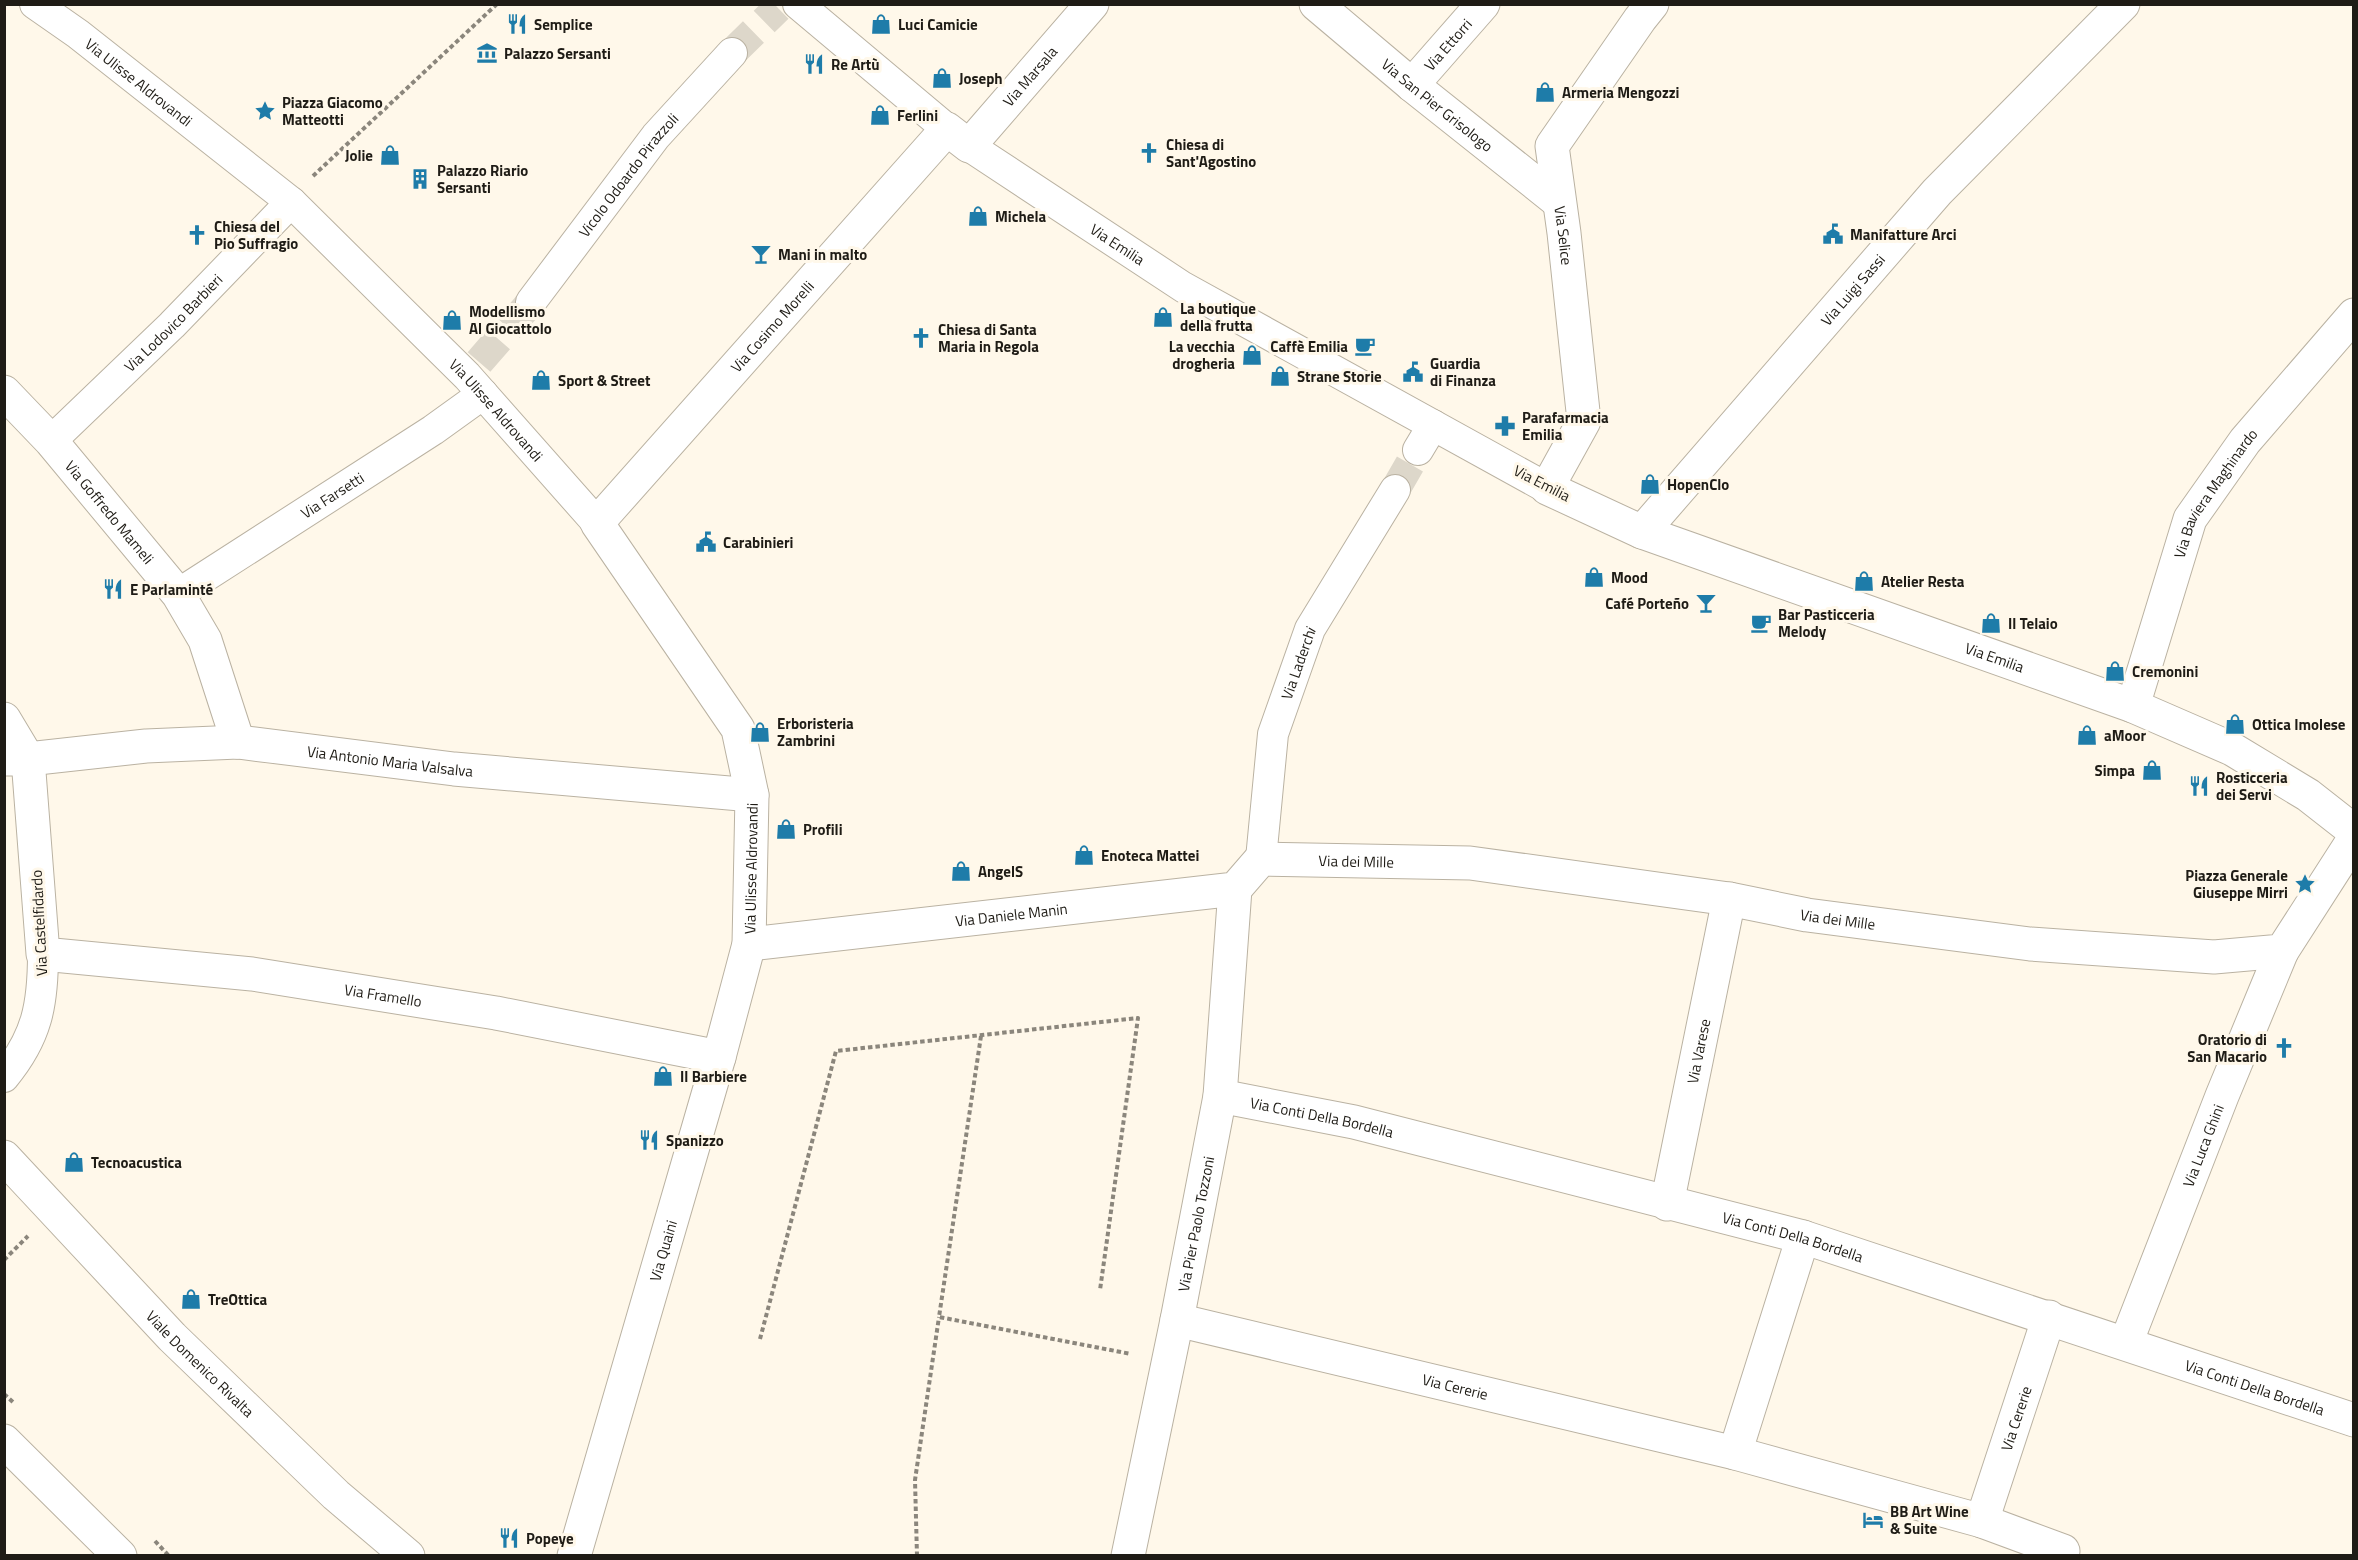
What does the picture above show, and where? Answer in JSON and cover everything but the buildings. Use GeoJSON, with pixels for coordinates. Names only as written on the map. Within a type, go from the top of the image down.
{"type":"FeatureCollection","features":[{"type":"Feature","properties":{"kind":"street","name":"Via Ulisse Aldrovandi"},"geometry":{"type":"LineString","coordinates":[[35,4],[298,193],[476,377],[597,523],[738,729],[752,795],[749,944]]}},
{"type":"Feature","properties":{"kind":"street","name":"Via Marsala"},"geometry":{"type":"LineString","coordinates":[[958,137],[1092,4]]}},
{"type":"Feature","properties":{"kind":"street","name":"Via San Pier Grisologo"},"geometry":{"type":"LineString","coordinates":[[1316,4],[1412,85],[1559,202]]}},
{"type":"Feature","properties":{"kind":"street","name":"Via Ettorri"},"geometry":{"type":"LineString","coordinates":[[1412,85],[1484,4]]}},
{"type":"Feature","properties":{"kind":"street","name":"Via Selice"},"geometry":{"type":"LineString","coordinates":[[1548,488],[1584,421],[1564,232],[1552,146],[1652,4]]}},
{"type":"Feature","properties":{"kind":"street","name":"Via Luigi Sassi"},"geometry":{"type":"LineString","coordinates":[[1642,532],[1937,192],[2123,4]]}},
{"type":"Feature","properties":{"kind":"street","name":"Via Emilia"},"geometry":{"type":"LineString","coordinates":[[786,6],[958,137],[1183,287],[1425,437],[1548,488],[1642,532],[2133,706],[2232,749],[2308,795],[2354,831]]}},
{"type":"Feature","properties":{"kind":"street","name":"Vicolo Odoardo Pirazzoli"},"geometry":{"type":"LineString","coordinates":[[531,302],[656,136],[732,53]]}},
{"type":"Feature","properties":{"kind":"street","name":"Via Cosimo Morelli"},"geometry":{"type":"LineString","coordinates":[[597,523],[958,137]]}},
{"type":"Feature","properties":{"kind":"street","name":"Via Lodovico Barbieri"},"geometry":{"type":"LineString","coordinates":[[51,441],[172,325],[298,193]]}},
{"type":"Feature","properties":{"kind":"street","name":"Via Baviera Maghinardo"},"geometry":{"type":"LineString","coordinates":[[2133,706],[2190,519],[2245,441],[2352,322]]}},
{"type":"Feature","properties":{"kind":"street","name":"Via Farsetti"},"geometry":{"type":"LineString","coordinates":[[178,594],[433,430],[476,377]]}},
{"type":"Feature","properties":{"kind":"street","name":"Via Goffredo Mameli"},"geometry":{"type":"LineString","coordinates":[[4,392],[51,441],[178,594],[205,640],[238,742]]}},
{"type":"Feature","properties":{"kind":"street","name":"Via Laderchi"},"geometry":{"type":"LineString","coordinates":[[1261,858],[1273,734],[1310,629],[1395,490]]}},
{"type":"Feature","properties":{"kind":"street"},"geometry":{"type":"LineString","coordinates":[[4,719],[16,759]]}},
{"type":"Feature","properties":{"kind":"street","name":"Via Antonio Maria Valsalva"},"geometry":{"type":"LineString","coordinates":[[16,759],[146,746],[238,742],[454,769],[752,795]]}},
{"type":"Feature","properties":{"kind":"street","name":"Via Castelfidardo"},"geometry":{"type":"LineString","coordinates":[[4,1077],[23,1054],[37,1020],[43,982],[43,954],[16,759]]}},
{"type":"Feature","properties":{"kind":"street"},"geometry":{"type":"LineString","coordinates":[[2282,951],[2354,839]]}},
{"type":"Feature","properties":{"kind":"street"},"geometry":{"type":"LineString","coordinates":[[1235,889],[1261,858]]}},
{"type":"Feature","properties":{"kind":"street","name":"Via dei Mille"},"geometry":{"type":"LineString","coordinates":[[1261,858],[1470,863],[1729,899],[1807,915],[2030,944],[2214,957],[2282,951]]}},
{"type":"Feature","properties":{"kind":"street","name":"Via Daniele Manin"},"geometry":{"type":"LineString","coordinates":[[749,944],[1235,889]]}},
{"type":"Feature","properties":{"kind":"street","name":"Via Pier Paolo Tozzoni"},"geometry":{"type":"LineString","coordinates":[[1128,1556],[1220,1096],[1235,889]]}},
{"type":"Feature","properties":{"kind":"street","name":"Via Varese"},"geometry":{"type":"LineString","coordinates":[[1668,1204],[1729,899]]}},
{"type":"Feature","properties":{"kind":"street","name":"Via Quaini"},"geometry":{"type":"LineString","coordinates":[[574,1556],[719,1057],[749,944]]}},
{"type":"Feature","properties":{"kind":"street","name":"Via Luca Ghini"},"geometry":{"type":"LineString","coordinates":[[2126,1342],[2222,1096],[2282,951]]}},
{"type":"Feature","properties":{"kind":"street","name":"Via Framello"},"geometry":{"type":"LineString","coordinates":[[43,954],[252,974],[496,1013],[719,1057]]}},
{"type":"Feature","properties":{"kind":"street","name":"Via Conti Della Bordella"},"geometry":{"type":"LineString","coordinates":[[1220,1096],[1354,1122],[1803,1237],[2126,1342],[2354,1420]]}},
{"type":"Feature","properties":{"kind":"street","name":"Viale Domenico Rivalta"},"geometry":{"type":"LineString","coordinates":[[4,1157],[172,1337],[336,1496],[408,1556]]}},
{"type":"Feature","properties":{"kind":"street"},"geometry":{"type":"LineString","coordinates":[[1735,1454],[1803,1237]]}},
{"type":"Feature","properties":{"kind":"street","name":"Via Cererie"},"geometry":{"type":"LineString","coordinates":[[1982,1521],[2049,1317]]}},
{"type":"Feature","properties":{"kind":"street","name":"Via Cererie"},"geometry":{"type":"LineString","coordinates":[[1177,1320],[1735,1454],[1982,1521],[2063,1551],[2062,1556]]}},
{"type":"Feature","properties":{"kind":"street"},"geometry":{"type":"LineString","coordinates":[[4,1442],[120,1556]]}},
{"type":"Feature","properties":{"kind":"path"},"geometry":{"type":"LineString","coordinates":[[298,193],[497,4]]}},
{"type":"Feature","properties":{"kind":"path"},"geometry":{"type":"LineString","coordinates":[[760,1339],[836,1051],[1138,1018],[1100,1290]]}},
{"type":"Feature","properties":{"kind":"path"},"geometry":{"type":"LineString","coordinates":[[917,1556],[915,1480],[981,1035]]}},
{"type":"Feature","properties":{"kind":"path"},"geometry":{"type":"LineString","coordinates":[[4,1260],[35,1230]]}},
{"type":"Feature","properties":{"kind":"path"},"geometry":{"type":"LineString","coordinates":[[939,1317],[1167,1361]]}},
{"type":"Feature","properties":{"kind":"tunnel"},"geometry":{"type":"LineString","coordinates":[[732,53],[778,8]]}},
{"type":"Feature","properties":{"kind":"tunnel"},"geometry":{"type":"LineString","coordinates":[[479,362],[531,302]]}},
{"type":"Feature","properties":{"kind":"tunnel"},"geometry":{"type":"LineString","coordinates":[[1395,490],[1418,450]]}},
{"type":"Feature","properties":{"kind":"place","name":"Semplice"},"geometry":{"type":"Point","coordinates":[517,24]}},
{"type":"Feature","properties":{"kind":"place","name":"Luci Camicie"},"geometry":{"type":"Point","coordinates":[881,24]}},
{"type":"Feature","properties":{"kind":"place","name":"Palazzo Sersanti"},"geometry":{"type":"Point","coordinates":[487,53]}},
{"type":"Feature","properties":{"kind":"place","name":"Re Artù"},"geometry":{"type":"Point","coordinates":[814,64]}},
{"type":"Feature","properties":{"kind":"place","name":"Joseph"},"geometry":{"type":"Point","coordinates":[942,78]}},
{"type":"Feature","properties":{"kind":"place","name":"Armeria Mengozzi"},"geometry":{"type":"Point","coordinates":[1545,92]}},
{"type":"Feature","properties":{"kind":"place","name":"Piazza Giacomo Matteotti"},"geometry":{"type":"Point","coordinates":[265,111]}},
{"type":"Feature","properties":{"kind":"place","name":"Ferlini"},"geometry":{"type":"Point","coordinates":[880,115]}},
{"type":"Feature","properties":{"kind":"place","name":"Chiesa di Sant'Agostino"},"geometry":{"type":"Point","coordinates":[1149,153]}},
{"type":"Feature","properties":{"kind":"place","name":"Jolie"},"geometry":{"type":"Point","coordinates":[390,155]}},
{"type":"Feature","properties":{"kind":"place","name":"Palazzo Riario Sersanti"},"geometry":{"type":"Point","coordinates":[420,179]}},
{"type":"Feature","properties":{"kind":"place","name":"Michela"},"geometry":{"type":"Point","coordinates":[978,216]}},
{"type":"Feature","properties":{"kind":"place","name":"Manifatture Arci"},"geometry":{"type":"Point","coordinates":[1833,234]}},
{"type":"Feature","properties":{"kind":"place","name":"Chiesa del Pio Suffragio"},"geometry":{"type":"Point","coordinates":[197,235]}},
{"type":"Feature","properties":{"kind":"place","name":"Mani in malto"},"geometry":{"type":"Point","coordinates":[761,254]}},
{"type":"Feature","properties":{"kind":"place","name":"La boutique della frutta"},"geometry":{"type":"Point","coordinates":[1163,317]}},
{"type":"Feature","properties":{"kind":"place","name":"Modellismo Al Giocattolo"},"geometry":{"type":"Point","coordinates":[452,320]}},
{"type":"Feature","properties":{"kind":"place","name":"Chiesa di Santa Maria in Regola"},"geometry":{"type":"Point","coordinates":[921,338]}},
{"type":"Feature","properties":{"kind":"place","name":"Caffè Emilia"},"geometry":{"type":"Point","coordinates":[1365,346]}},
{"type":"Feature","properties":{"kind":"place","name":"La vecchia drogheria"},"geometry":{"type":"Point","coordinates":[1252,355]}},
{"type":"Feature","properties":{"kind":"place","name":"Guardia di Finanza"},"geometry":{"type":"Point","coordinates":[1413,372]}},
{"type":"Feature","properties":{"kind":"place","name":"Strane Storie"},"geometry":{"type":"Point","coordinates":[1280,376]}},
{"type":"Feature","properties":{"kind":"place","name":"Sport & Street"},"geometry":{"type":"Point","coordinates":[541,380]}},
{"type":"Feature","properties":{"kind":"place","name":"Parafarmacia Emilia"},"geometry":{"type":"Point","coordinates":[1505,426]}},
{"type":"Feature","properties":{"kind":"place","name":"HopenClo"},"geometry":{"type":"Point","coordinates":[1650,484]}},
{"type":"Feature","properties":{"kind":"place","name":"Carabinieri"},"geometry":{"type":"Point","coordinates":[706,542]}},
{"type":"Feature","properties":{"kind":"place","name":"Mood"},"geometry":{"type":"Point","coordinates":[1594,577]}},
{"type":"Feature","properties":{"kind":"place","name":"Atelier Resta"},"geometry":{"type":"Point","coordinates":[1864,581]}},
{"type":"Feature","properties":{"kind":"place","name":"E Parlaminté"},"geometry":{"type":"Point","coordinates":[113,589]}},
{"type":"Feature","properties":{"kind":"place","name":"Café Porteño"},"geometry":{"type":"Point","coordinates":[1706,603]}},
{"type":"Feature","properties":{"kind":"place","name":"Bar Pasticceria Melody"},"geometry":{"type":"Point","coordinates":[1761,623]}},
{"type":"Feature","properties":{"kind":"place","name":"Il Telaio"},"geometry":{"type":"Point","coordinates":[1991,623]}},
{"type":"Feature","properties":{"kind":"place","name":"Cremonini"},"geometry":{"type":"Point","coordinates":[2115,671]}},
{"type":"Feature","properties":{"kind":"place","name":"Ottica Imolese"},"geometry":{"type":"Point","coordinates":[2235,724]}},
{"type":"Feature","properties":{"kind":"place","name":"Erboristeria Zambrini"},"geometry":{"type":"Point","coordinates":[760,732]}},
{"type":"Feature","properties":{"kind":"place","name":"aMoor"},"geometry":{"type":"Point","coordinates":[2087,735]}},
{"type":"Feature","properties":{"kind":"place","name":"Simpa"},"geometry":{"type":"Point","coordinates":[2152,770]}},
{"type":"Feature","properties":{"kind":"place","name":"Rosticceria dei Servi"},"geometry":{"type":"Point","coordinates":[2199,786]}},
{"type":"Feature","properties":{"kind":"place","name":"Profili"},"geometry":{"type":"Point","coordinates":[786,829]}},
{"type":"Feature","properties":{"kind":"place","name":"Enoteca Mattei"},"geometry":{"type":"Point","coordinates":[1084,855]}},
{"type":"Feature","properties":{"kind":"place","name":"AngelS"},"geometry":{"type":"Point","coordinates":[961,871]}},
{"type":"Feature","properties":{"kind":"place","name":"Piazza Generale Giuseppe Mirri"},"geometry":{"type":"Point","coordinates":[2305,884]}},
{"type":"Feature","properties":{"kind":"place","name":"Oratorio di San Macario"},"geometry":{"type":"Point","coordinates":[2284,1048]}},
{"type":"Feature","properties":{"kind":"place","name":"Il Barbiere"},"geometry":{"type":"Point","coordinates":[663,1076]}},
{"type":"Feature","properties":{"kind":"place","name":"Spanizzo"},"geometry":{"type":"Point","coordinates":[649,1140]}},
{"type":"Feature","properties":{"kind":"place","name":"Tecnoacustica"},"geometry":{"type":"Point","coordinates":[74,1162]}},
{"type":"Feature","properties":{"kind":"place","name":"TreOttica"},"geometry":{"type":"Point","coordinates":[191,1299]}},
{"type":"Feature","properties":{"kind":"place","name":"BB Art Wine & Suite"},"geometry":{"type":"Point","coordinates":[1873,1520]}},
{"type":"Feature","properties":{"kind":"place","name":"Popeye"},"geometry":{"type":"Point","coordinates":[509,1538]}}]}
